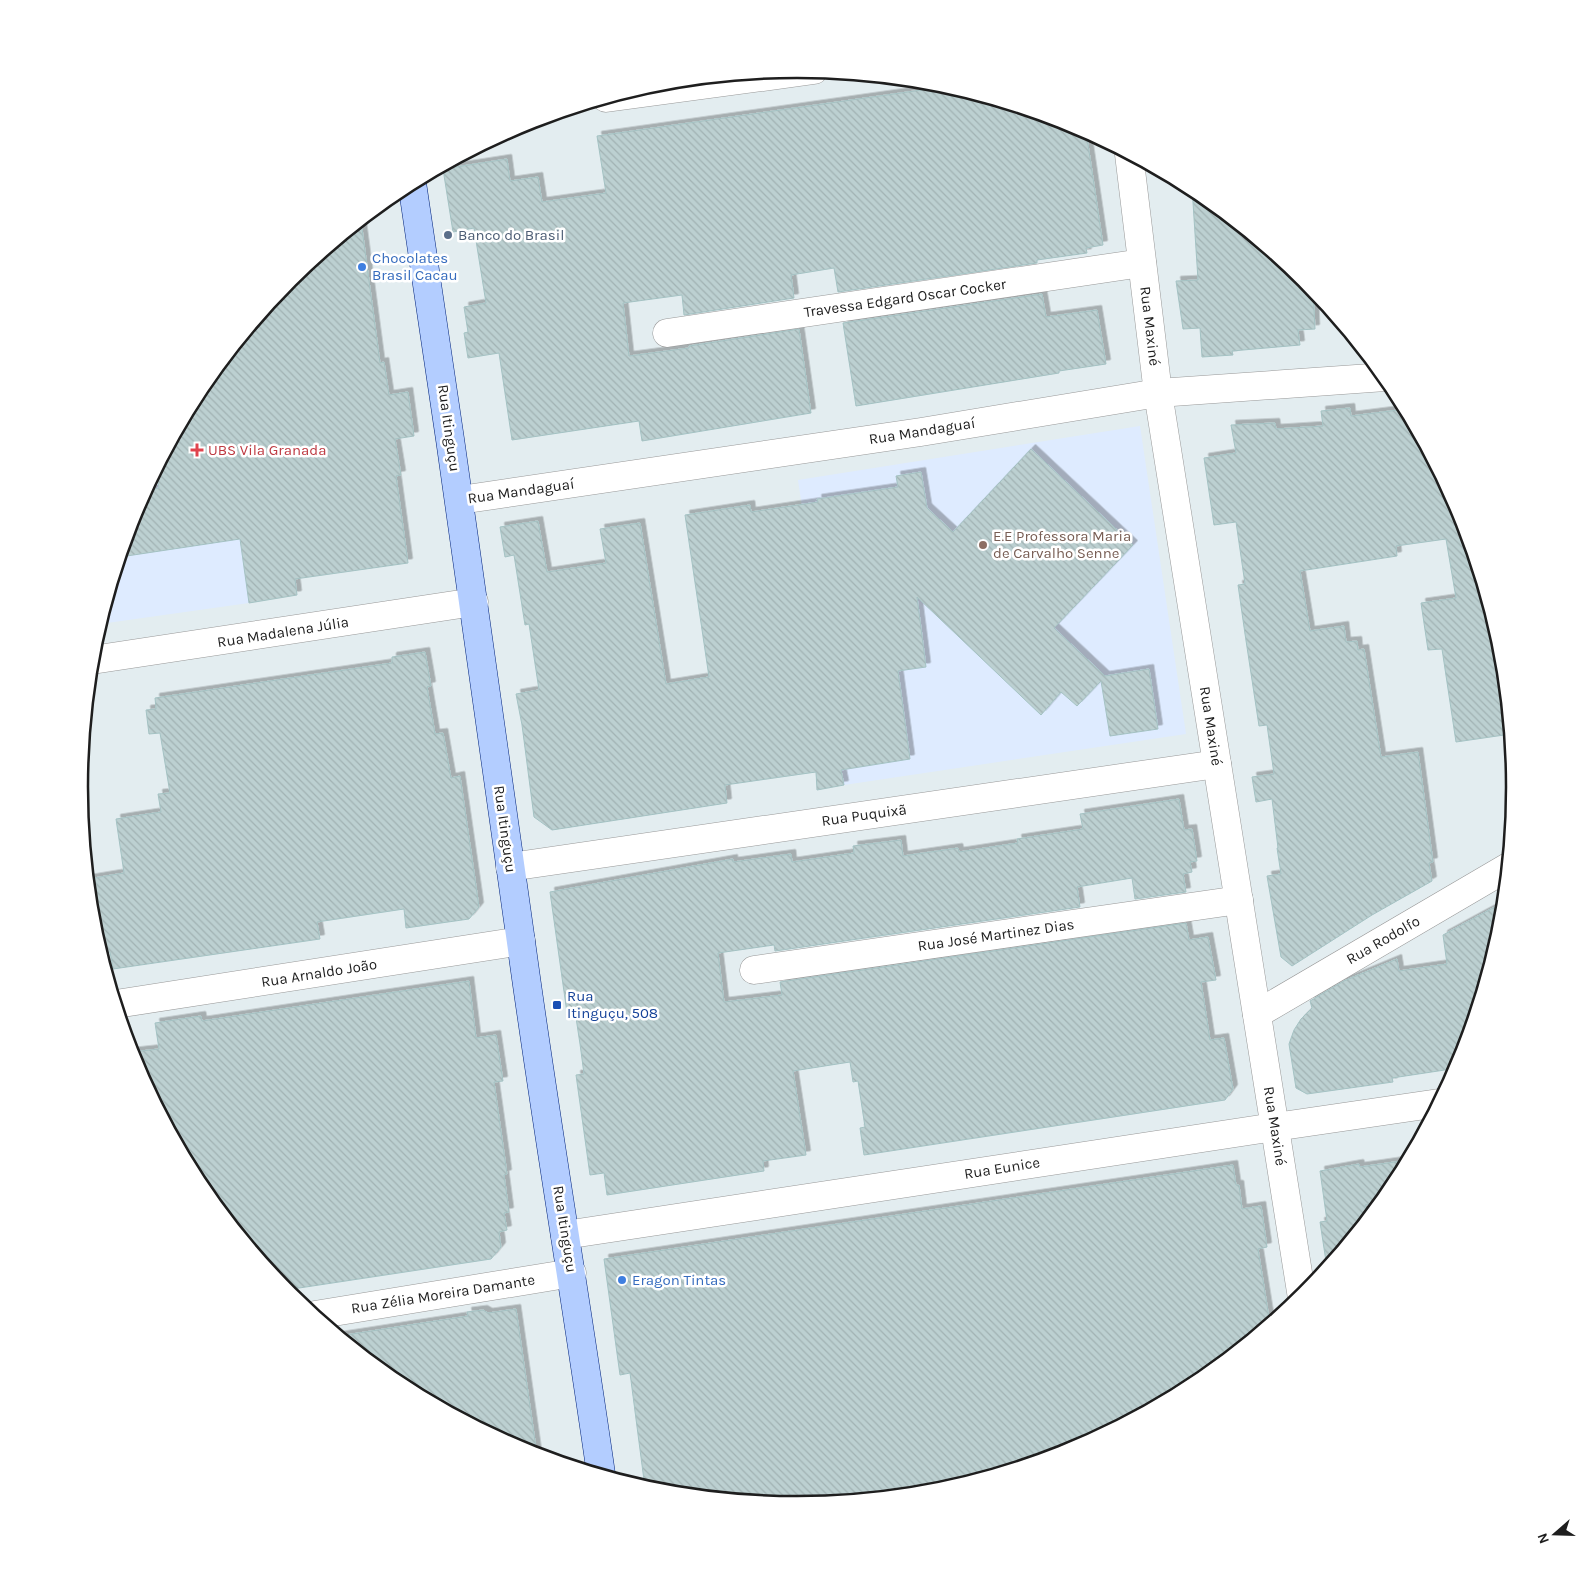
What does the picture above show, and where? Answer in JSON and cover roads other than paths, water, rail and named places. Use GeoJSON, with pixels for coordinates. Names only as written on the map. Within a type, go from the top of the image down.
{"type":"FeatureCollection","features":[{"type":"Feature","properties":{"kind":"main road","name":"Rua Itinguçu"},"geometry":{"type":"LineString","coordinates":[[413,191],[460,500],[510,867],[600,1468]]}},
{"type":"Feature","properties":{"kind":"street"},"geometry":{"type":"LineString","coordinates":[[667,90],[731,81]]}},
{"type":"Feature","properties":{"kind":"street","name":"Rua Maxiné"},"geometry":{"type":"LineString","coordinates":[[1130,161],[1158,393],[1300,1288]]}},
{"type":"Feature","properties":{"kind":"street","name":"Travessa Edgard Oscar Cocker"},"geometry":{"type":"LineString","coordinates":[[667,333],[1142,263]]}},
{"type":"Feature","properties":{"kind":"street","name":"Rua Mandaguaí"},"geometry":{"type":"LineString","coordinates":[[460,500],[921,432],[1158,393],[1375,377]]}},
{"type":"Feature","properties":{"kind":"street","name":"Rua Madalena Júlia"},"geometry":{"type":"LineString","coordinates":[[100,659],[474,602]]}},
{"type":"Feature","properties":{"kind":"street","name":"Rua Puquixã"},"geometry":{"type":"LineString","coordinates":[[510,867],[1217,764]]}},
{"type":"Feature","properties":{"kind":"street","name":"Rua Rodolfo"},"geometry":{"type":"LineString","coordinates":[[1257,1014],[1502,871]]}},
{"type":"Feature","properties":{"kind":"street","name":"Rua José Martinez Dias"},"geometry":{"type":"LineString","coordinates":[[754,970],[1239,900]]}},
{"type":"Feature","properties":{"kind":"street","name":"Rua Arnaldo João"},"geometry":{"type":"LineString","coordinates":[[122,1003],[521,942]]}},
{"type":"Feature","properties":{"kind":"street","name":"Rua Eunice"},"geometry":{"type":"LineString","coordinates":[[565,1235],[1432,1104]]}},
{"type":"Feature","properties":{"kind":"street","name":"Rua Zélia Moreira Damante"},"geometry":{"type":"LineString","coordinates":[[323,1314],[572,1273]]}},
{"type":"Feature","properties":{"kind":"place","name":"Banco do Brasil"},"geometry":{"type":"Point","coordinates":[448,235]}},
{"type":"Feature","properties":{"kind":"place","name":"Chocolates Brasil Cacau"},"geometry":{"type":"Point","coordinates":[362,267]}},
{"type":"Feature","properties":{"kind":"place","name":"UBS Vila Granada"},"geometry":{"type":"Point","coordinates":[197,450]}},
{"type":"Feature","properties":{"kind":"place","name":"E.E Professora Maria de Carvalho Senne"},"geometry":{"type":"Point","coordinates":[983,545]}},
{"type":"Feature","properties":{"kind":"place","name":"Rua Itinguçu, 508"},"geometry":{"type":"Point","coordinates":[557,1005]}},
{"type":"Feature","properties":{"kind":"place","name":"Eragon Tintas"},"geometry":{"type":"Point","coordinates":[622,1280]}}]}
